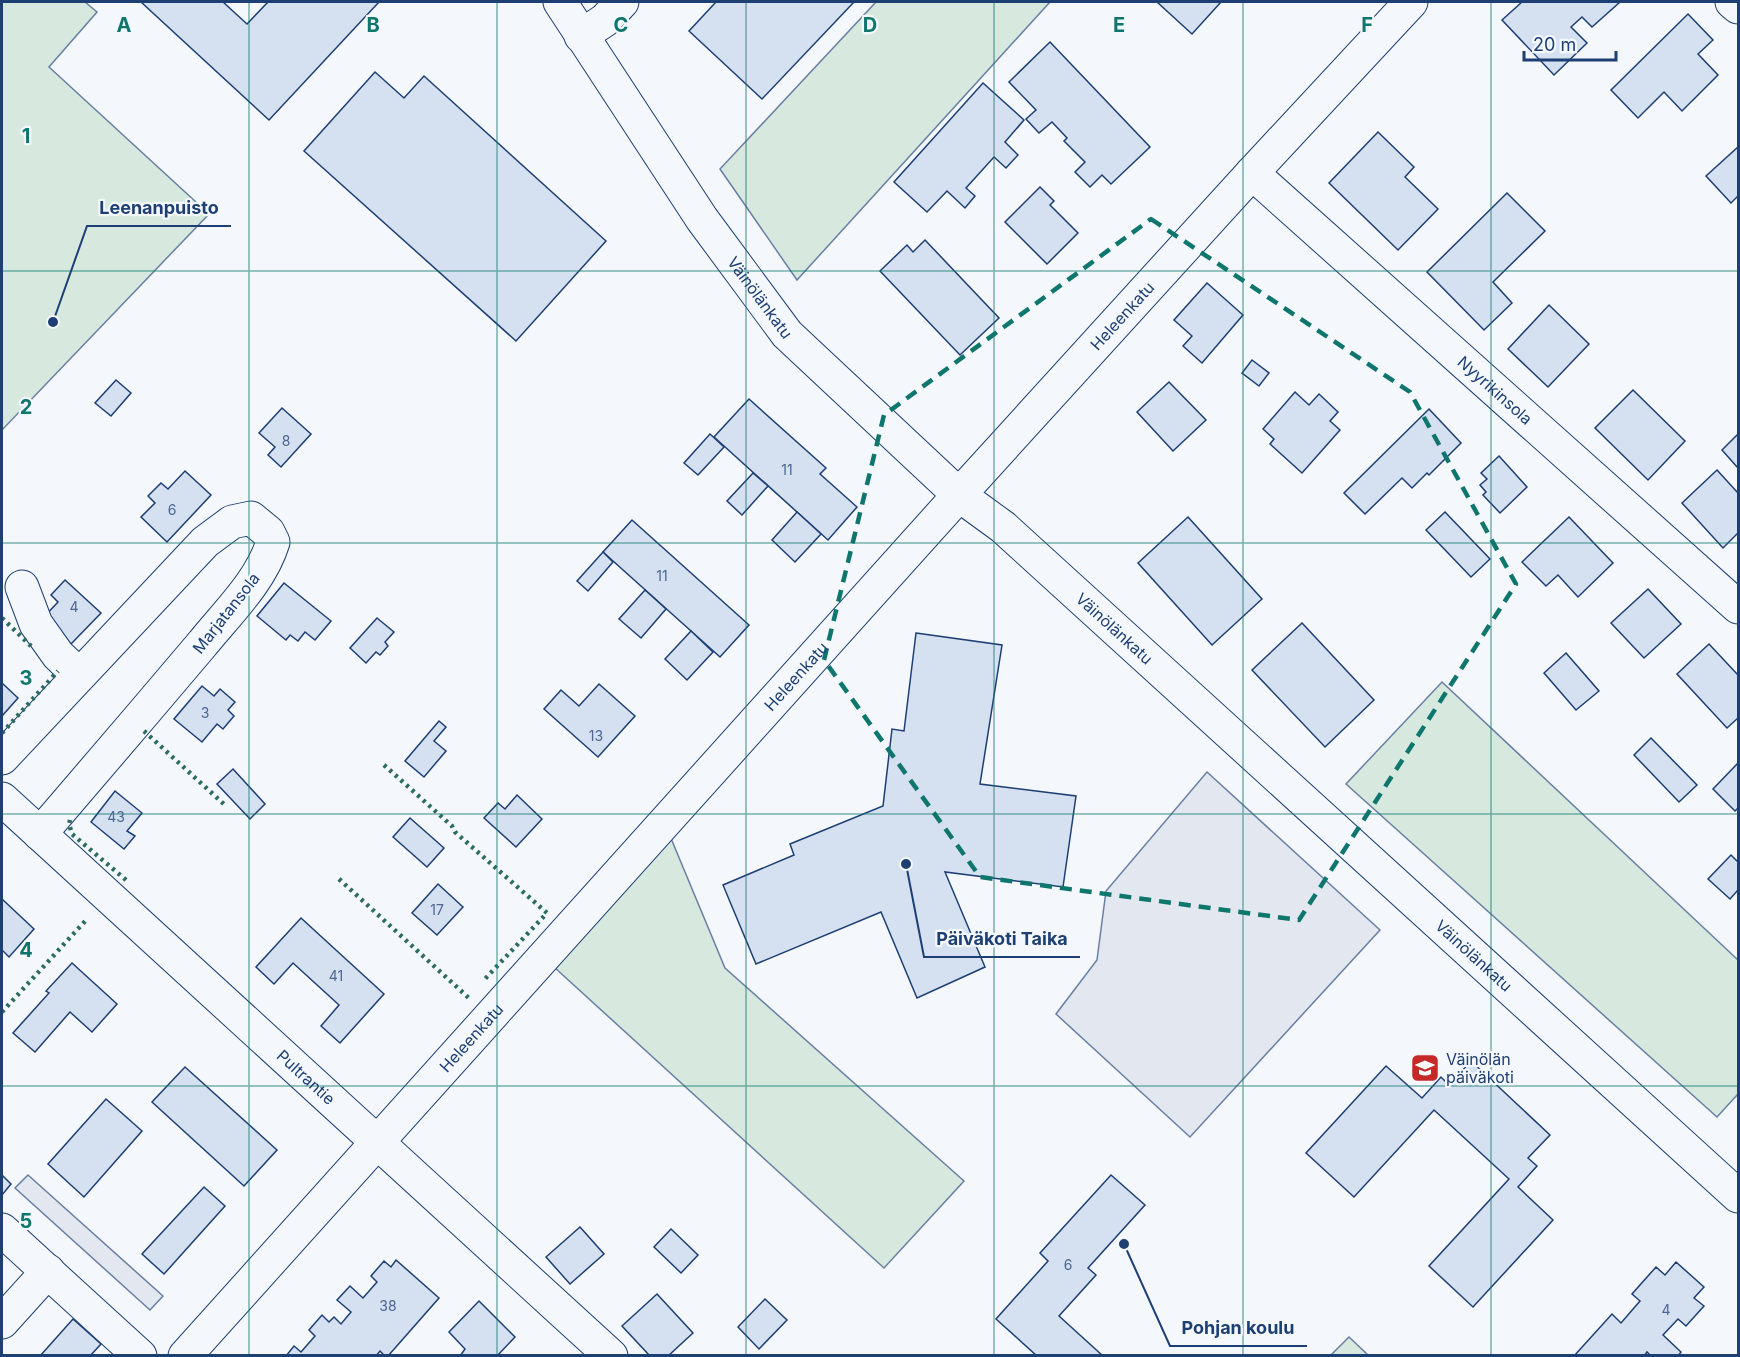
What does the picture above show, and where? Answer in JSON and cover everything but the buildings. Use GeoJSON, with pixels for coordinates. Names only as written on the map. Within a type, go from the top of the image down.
{"type":"FeatureCollection","features":[{"type":"Feature","properties":{"kind":"street","name":"Väinölänkatu"},"geometry":{"type":"LineString","coordinates":[[560,2],[702,219],[787,334],[959,495],[1003,527],[1738,1196]]}},
{"type":"Feature","properties":{"kind":"street"},"geometry":{"type":"LineString","coordinates":[[581,36],[605,20],[622,2]]}},
{"type":"Feature","properties":{"kind":"street","name":"Heleenkatu"},"geometry":{"type":"LineString","coordinates":[[185,1356],[959,495],[1411,2]]}},
{"type":"Feature","properties":{"kind":"street"},"geometry":{"type":"LineString","coordinates":[[1732,2],[1738,7]]}},
{"type":"Feature","properties":{"kind":"street","name":"Nyyrikinsola"},"geometry":{"type":"LineString","coordinates":[[1252,173],[1738,607]]}},
{"type":"Feature","properties":{"kind":"street","name":"Marjatansola"},"geometry":{"type":"LineString","coordinates":[[2,758],[205,542],[232,522],[251,518],[268,532],[273,542],[269,555],[253,582],[40,834]]}},
{"type":"Feature","properties":{"kind":"street"},"geometry":{"type":"LineString","coordinates":[[21,587],[36,624],[58,654],[79,675]]}},
{"type":"Feature","properties":{"kind":"street","name":"Pultrantie"},"geometry":{"type":"LineString","coordinates":[[5,808],[40,834],[611,1356]]}},
{"type":"Feature","properties":{"kind":"street"},"geometry":{"type":"LineString","coordinates":[[2,1230],[140,1356]]}},
{"type":"Feature","properties":{"kind":"street"},"geometry":{"type":"LineString","coordinates":[[2,1322],[48,1271]]}},
{"type":"Feature","properties":{"kind":"highlighted area"},"geometry":{"type":"Polygon","coordinates":[[[1151,219],[1410,392],[1516,584],[1299,920],[980,877],[824,660],[884,415],[1151,219]]]}},
{"type":"Feature","properties":{"kind":"shaded area"},"geometry":{"type":"Polygon","coordinates":[[[2,2],[85,2],[97,12],[49,67],[209,214],[2,430],[2,2]]]}},
{"type":"Feature","properties":{"kind":"shaded area"},"geometry":{"type":"Polygon","coordinates":[[[876,2],[1050,2],[797,280],[720,169],[876,2]]]}},
{"type":"Feature","properties":{"kind":"shaded area"},"geometry":{"type":"Polygon","coordinates":[[[1442,682],[1738,960],[1738,1094],[1717,1117],[1346,784],[1442,682]]]}},
{"type":"Feature","properties":{"kind":"shaded area"},"geometry":{"type":"Polygon","coordinates":[[[1207,772],[1380,930],[1190,1137],[1056,1014],[1097,960],[1106,891],[1207,772]]]}},
{"type":"Feature","properties":{"kind":"shaded area"},"geometry":{"type":"Polygon","coordinates":[[[670,836],[725,968],[964,1181],[884,1268],[554,967],[670,836]]]}},
{"type":"Feature","properties":{"kind":"shaded area"},"geometry":{"type":"Polygon","coordinates":[[[28,1175],[163,1296],[150,1310],[15,1188],[28,1175]]]}},
{"type":"Feature","properties":{"kind":"shaded area"},"geometry":{"type":"Polygon","coordinates":[[[1349,1337],[1368,1355],[1331,1355],[1349,1337]]]}},
{"type":"Feature","properties":{"kind":"hedge"},"geometry":{"type":"LineString","coordinates":[[2,618],[32,647]]}},
{"type":"Feature","properties":{"kind":"hedge"},"geometry":{"type":"LineString","coordinates":[[2,733],[58,671]]}},
{"type":"Feature","properties":{"kind":"hedge"},"geometry":{"type":"LineString","coordinates":[[144,731],[226,806]]}},
{"type":"Feature","properties":{"kind":"hedge"},"geometry":{"type":"LineString","coordinates":[[384,765],[452,826],[455,832],[547,913],[484,980]]}},
{"type":"Feature","properties":{"kind":"hedge"},"geometry":{"type":"LineString","coordinates":[[70,820],[72,834],[126,880]]}},
{"type":"Feature","properties":{"kind":"hedge"},"geometry":{"type":"LineString","coordinates":[[339,879],[471,1000]]}},
{"type":"Feature","properties":{"kind":"hedge"},"geometry":{"type":"LineString","coordinates":[[2,1012],[87,919]]}},
{"type":"Feature","properties":{"kind":"place","name":"Leenanpuisto"},"geometry":{"type":"Point","coordinates":[53,322]}},
{"type":"Feature","properties":{"kind":"place","name":"Päiväkoti Taika"},"geometry":{"type":"Point","coordinates":[906,864]}},
{"type":"Feature","properties":{"kind":"place","name":"Väinölän päiväkoti"},"geometry":{"type":"Point","coordinates":[1425,1068]}},
{"type":"Feature","properties":{"kind":"place","name":"Pohjan koulu"},"geometry":{"type":"Point","coordinates":[1124,1244]}}]}
